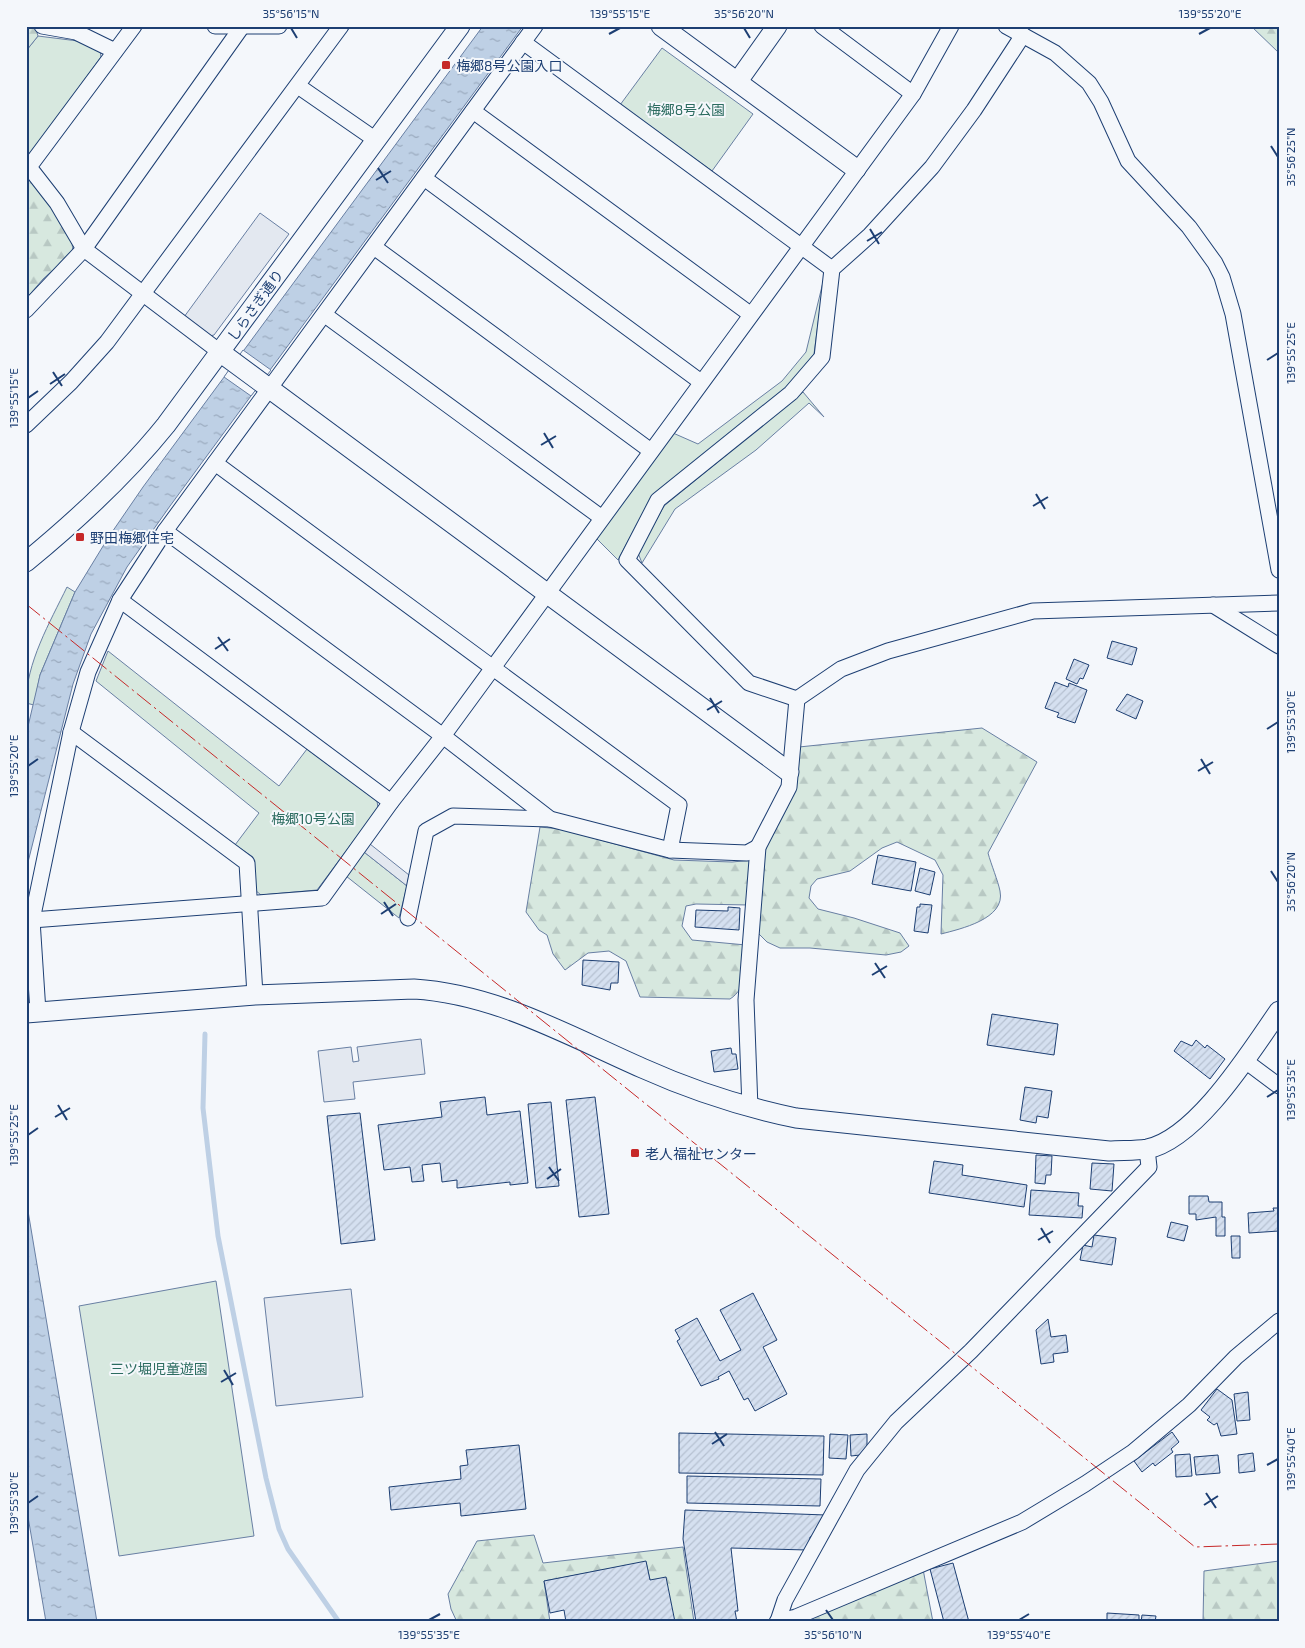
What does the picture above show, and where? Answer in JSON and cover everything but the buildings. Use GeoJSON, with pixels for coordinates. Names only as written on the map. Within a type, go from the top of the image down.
{"type":"FeatureCollection","features":[{"type":"Feature","properties":{"kind":"street"},"geometry":{"type":"LineString","coordinates":[[42,26],[76,32],[115,51]]}},
{"type":"Feature","properties":{"kind":"street"},"geometry":{"type":"LineString","coordinates":[[134,26],[29,167],[57,203],[84,249],[227,358],[789,772]]}},
{"type":"Feature","properties":{"kind":"street"},"geometry":{"type":"LineString","coordinates":[[215,26],[241,28],[279,26]]}},
{"type":"Feature","properties":{"kind":"street"},"geometry":{"type":"LineString","coordinates":[[26,425],[71,382],[107,342],[341,26]]}},
{"type":"Feature","properties":{"kind":"street","name":"しらさぎ通り"},"geometry":{"type":"LineString","coordinates":[[26,562],[93,504],[138,460],[227,358],[376,140],[460,26]]}},
{"type":"Feature","properties":{"kind":"street"},"geometry":{"type":"LineString","coordinates":[[535,26],[325,315],[265,385],[215,463],[165,531],[120,600],[88,672],[71,732],[32,920],[32,1012],[255,995],[414,989],[465,995],[514,1011],[645,1069],[750,1108],[796,1118],[1109,1151],[1147,1149],[1186,1128],[1199,1116],[1244,1060],[1279,1011]]}},
{"type":"Feature","properties":{"kind":"street"},"geometry":{"type":"LineString","coordinates":[[661,26],[856,169]]}},
{"type":"Feature","properties":{"kind":"street"},"geometry":{"type":"LineString","coordinates":[[738,81],[776,26]]}},
{"type":"Feature","properties":{"kind":"street"},"geometry":{"type":"LineString","coordinates":[[822,26],[913,94]]}},
{"type":"Feature","properties":{"kind":"street"},"geometry":{"type":"LineString","coordinates":[[32,920],[322,898],[391,802],[443,736],[750,314],[802,246],[856,169],[913,94],[951,26]]}},
{"type":"Feature","properties":{"kind":"street"},"geometry":{"type":"LineString","coordinates":[[1006,26],[1055,53],[1089,83],[1104,109],[1128,161],[1189,227],[1222,277],[1233,314],[1279,570]]}},
{"type":"Feature","properties":{"kind":"street"},"geometry":{"type":"LineString","coordinates":[[26,310],[84,249],[241,28]]}},
{"type":"Feature","properties":{"kind":"street"},"geometry":{"type":"LineString","coordinates":[[797,699],[749,683],[627,560],[658,500],[791,393],[822,357],[832,270],[870,235],[932,167],[974,110],[1023,35]]}},
{"type":"Feature","properties":{"kind":"street"},"geometry":{"type":"LineString","coordinates":[[523,42],[832,270]]}},
{"type":"Feature","properties":{"kind":"street"},"geometry":{"type":"LineString","coordinates":[[298,86],[376,140]]}},
{"type":"Feature","properties":{"kind":"street"},"geometry":{"type":"LineString","coordinates":[[473,111],[750,314]]}},
{"type":"Feature","properties":{"kind":"street"},"geometry":{"type":"LineString","coordinates":[[424,178],[701,382]]}},
{"type":"Feature","properties":{"kind":"street"},"geometry":{"type":"LineString","coordinates":[[374,247],[651,451]]}},
{"type":"Feature","properties":{"kind":"street"},"geometry":{"type":"LineString","coordinates":[[325,315],[602,518]]}},
{"type":"Feature","properties":{"kind":"street"},"geometry":{"type":"LineString","coordinates":[[215,463],[679,805],[670,850]]}},
{"type":"Feature","properties":{"kind":"street"},"geometry":{"type":"LineString","coordinates":[[165,531],[443,736],[550,818]]}},
{"type":"Feature","properties":{"kind":"street"},"geometry":{"type":"LineString","coordinates":[[120,600],[391,802]]}},
{"type":"Feature","properties":{"kind":"street"},"geometry":{"type":"LineString","coordinates":[[750,1108],[746,1000],[758,847],[789,788],[797,699],[841,669],[888,651],[1033,611],[1279,602]]}},
{"type":"Feature","properties":{"kind":"street"},"geometry":{"type":"LineString","coordinates":[[1213,605],[1279,646]]}},
{"type":"Feature","properties":{"kind":"street"},"geometry":{"type":"LineString","coordinates":[[71,732],[247,863],[255,995]]}},
{"type":"Feature","properties":{"kind":"street"},"geometry":{"type":"LineString","coordinates":[[408,918],[426,830],[453,816],[550,818],[670,850],[747,853],[758,847]]}},
{"type":"Feature","properties":{"kind":"street"},"geometry":{"type":"LineString","coordinates":[[1244,1060],[1279,1086]]}},
{"type":"Feature","properties":{"kind":"street"},"geometry":{"type":"LineString","coordinates":[[778,1622],[784,1600],[858,1470],[896,1422],[971,1351],[1149,1167],[1147,1149]]}},
{"type":"Feature","properties":{"kind":"street"},"geometry":{"type":"LineString","coordinates":[[778,1622],[796,1617],[1022,1522],[1133,1452],[1189,1404],[1236,1357],[1279,1322]]}},
{"type":"Feature","properties":{"kind":"green space"},"geometry":{"type":"Polygon","coordinates":[[[26,26],[35,26],[38,36],[26,51],[26,26]]]}},
{"type":"Feature","properties":{"kind":"green space"},"geometry":{"type":"Polygon","coordinates":[[[1251,26],[1279,26],[1279,53],[1251,26]]]}},
{"type":"Feature","properties":{"kind":"green space"},"geometry":{"type":"Polygon","coordinates":[[[38,36],[78,41],[100,50],[101,57],[26,160],[26,51],[38,36]]]}},
{"type":"Feature","properties":{"kind":"green space","name":"梅郷8号公園"},"geometry":{"type":"Polygon","coordinates":[[[662,48],[753,114],[712,171],[620,105],[662,48]]]}},
{"type":"Feature","properties":{"kind":"green space"},"geometry":{"type":"Polygon","coordinates":[[[26,171],[50,202],[73,245],[72,253],[43,279],[26,299],[26,171]]]}},
{"type":"Feature","properties":{"kind":"green space"},"geometry":{"type":"Polygon","coordinates":[[[824,278],[814,354],[788,386],[652,496],[618,560],[596,538],[673,433],[698,444],[782,381],[806,352],[824,278]]]}},
{"type":"Feature","properties":{"kind":"green space"},"geometry":{"type":"Polygon","coordinates":[[[803,392],[824,417],[809,403],[756,450],[675,509],[642,563],[638,553],[664,506],[803,392]]]}},
{"type":"Feature","properties":{"kind":"green space"},"geometry":{"type":"Polygon","coordinates":[[[67,587],[75,592],[40,675],[34,705],[26,703],[27,688],[34,658],[67,587]]]}},
{"type":"Feature","properties":{"kind":"green space","name":"梅郷10号公園"},"geometry":{"type":"Polygon","coordinates":[[[108,651],[279,786],[307,749],[377,801],[378,808],[317,890],[261,895],[255,890],[253,857],[235,845],[259,813],[96,681],[108,651]]]}},
{"type":"Feature","properties":{"kind":"green space"},"geometry":{"type":"Polygon","coordinates":[[[982,728],[1037,762],[988,853],[1000,891],[1000,901],[996,909],[989,916],[970,926],[941,934],[943,875],[935,860],[897,842],[882,848],[850,871],[817,879],[811,886],[809,898],[818,909],[900,933],[909,946],[901,952],[886,955],[810,948],[780,948],[767,942],[758,933],[762,855],[795,791],[799,747],[982,728]]]}},
{"type":"Feature","properties":{"kind":"green space"},"geometry":{"type":"Polygon","coordinates":[[[540,827],[560,829],[674,860],[732,862],[753,860],[749,905],[696,904],[686,906],[682,926],[692,940],[746,945],[744,975],[740,989],[736,994],[730,999],[640,997],[626,961],[609,951],[588,953],[565,970],[553,954],[547,935],[539,930],[526,912],[540,827]]]}},
{"type":"Feature","properties":{"kind":"green space"},"geometry":{"type":"Polygon","coordinates":[[[364,852],[407,886],[399,918],[346,876],[364,852]]]}},
{"type":"Feature","properties":{"kind":"green space","name":"三ツ堀児童遊園"},"geometry":{"type":"Polygon","coordinates":[[[216,1281],[254,1536],[119,1556],[79,1306],[216,1281]]]}},
{"type":"Feature","properties":{"kind":"green space"},"geometry":{"type":"Polygon","coordinates":[[[534,1535],[543,1563],[683,1547],[694,1622],[675,1622],[650,1580],[646,1562],[544,1581],[550,1622],[457,1622],[451,1609],[448,1594],[477,1541],[534,1535]]]}},
{"type":"Feature","properties":{"kind":"green space"},"geometry":{"type":"Polygon","coordinates":[[[1279,1561],[1279,1622],[1203,1622],[1204,1571],[1279,1561]]]}},
{"type":"Feature","properties":{"kind":"green space"},"geometry":{"type":"Polygon","coordinates":[[[923,1569],[933,1622],[795,1622],[923,1569]]]}},
{"type":"Feature","properties":{"kind":"shaded area"},"geometry":{"type":"Polygon","coordinates":[[[260,213],[289,234],[214,335],[210,336],[184,317],[260,213]]]}},
{"type":"Feature","properties":{"kind":"shaded area"},"geometry":{"type":"Polygon","coordinates":[[[370,844],[409,875],[407,886],[364,852],[370,844]]]}},
{"type":"Feature","properties":{"kind":"shaded area"},"geometry":{"type":"Polygon","coordinates":[[[421,1039],[425,1074],[353,1082],[355,1099],[324,1102],[318,1051],[351,1047],[353,1062],[359,1061],[357,1047],[421,1039]]]}},
{"type":"Feature","properties":{"kind":"shaded area"},"geometry":{"type":"Polygon","coordinates":[[[351,1289],[363,1397],[276,1406],[264,1298],[351,1289]]]}},
{"type":"Feature","properties":{"kind":"water"},"geometry":{"type":"Polygon","coordinates":[[[483,26],[523,26],[127,567],[91,634],[73,684],[26,870],[26,735],[40,675],[75,592],[108,538],[143,487],[483,26]]]}},
{"type":"Feature","properties":{"kind":"water"},"geometry":{"type":"Polygon","coordinates":[[[26,1199],[97,1622],[46,1622],[26,1505],[26,1199]]]}},
{"type":"Feature","properties":{"kind":"pier"},"geometry":{"type":"Polygon","coordinates":[[[243,350],[271,370],[251,396],[224,377],[243,350]]]}},
{"type":"Feature","properties":{"kind":"waterway"},"geometry":{"type":"LineString","coordinates":[[205,1034],[203,1108],[218,1236],[266,1478],[279,1529],[288,1549],[339,1622]]}},
{"type":"Feature","properties":{"kind":"power"},"geometry":{"type":"LineString","coordinates":[[26,604],[1195,1547],[1279,1544]]}},
{"type":"Feature","properties":{"kind":"place","name":"梅郷8号公園入口"},"geometry":{"type":"Point","coordinates":[446,65]}},
{"type":"Feature","properties":{"kind":"place","name":"野田梅郷住宅"},"geometry":{"type":"Point","coordinates":[80,537]}},
{"type":"Feature","properties":{"kind":"place","name":"老人福祉センター"},"geometry":{"type":"Point","coordinates":[635,1153]}}]}
